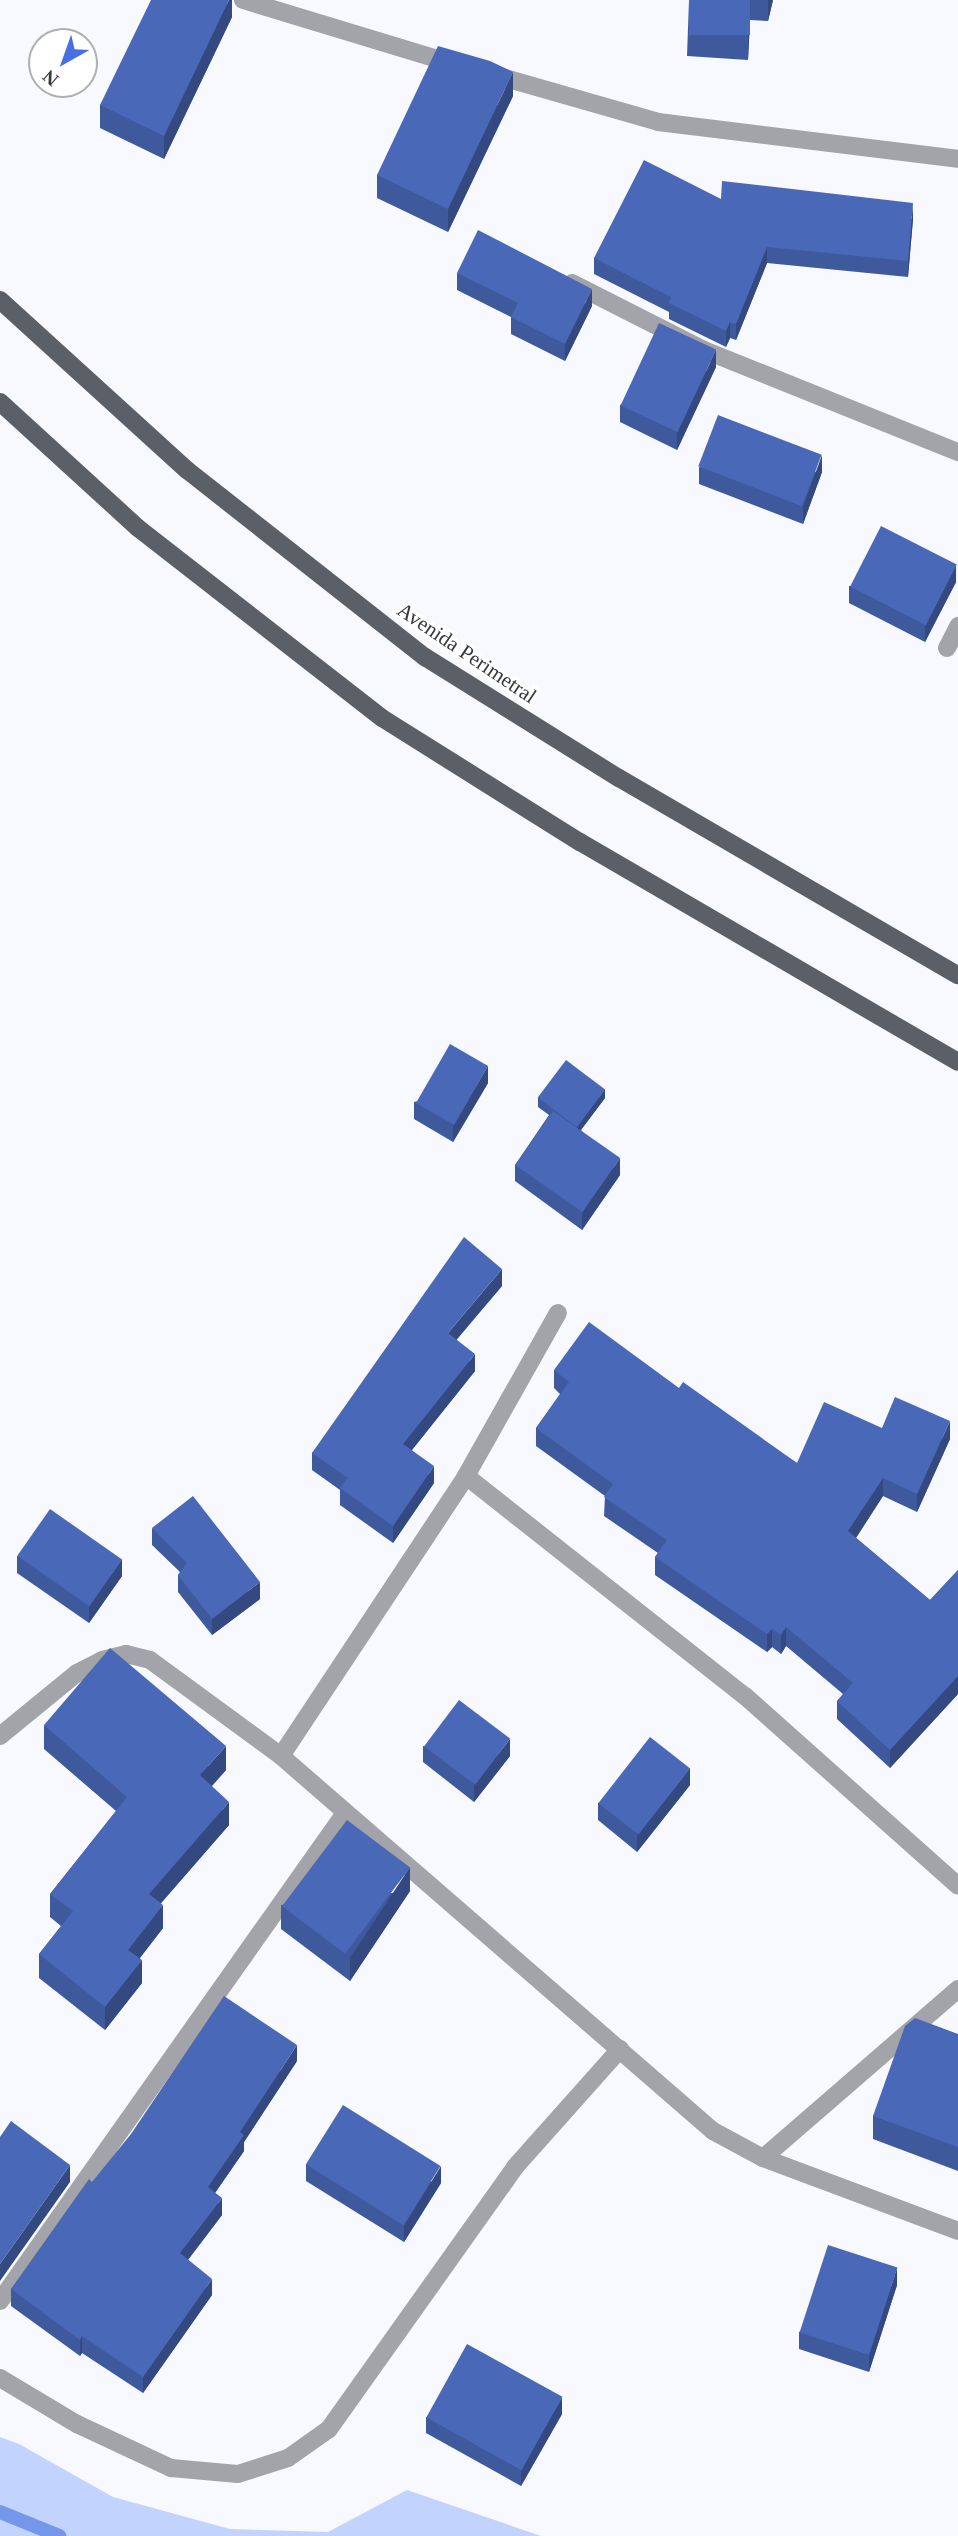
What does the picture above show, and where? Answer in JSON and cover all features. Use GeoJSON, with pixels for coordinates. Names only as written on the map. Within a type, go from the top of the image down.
{"type":"FeatureCollection","features":[{"type":"Feature","properties":{"kind":"main road","name":"Avenida Perimetral"},"geometry":{"type":"LineString","coordinates":[[0,300],[187,470],[425,657],[619,778],[958,975]]}},
{"type":"Feature","properties":{"kind":"main road"},"geometry":{"type":"LineString","coordinates":[[0,401],[138,528],[382,718],[580,842],[958,1062]]}},
{"type":"Feature","properties":{"kind":"street"},"geometry":{"type":"LineString","coordinates":[[243,0],[658,122],[958,159]]}},
{"type":"Feature","properties":{"kind":"street"},"geometry":{"type":"LineString","coordinates":[[562,278],[704,350],[958,452]]}},
{"type":"Feature","properties":{"kind":"street"},"geometry":{"type":"LineString","coordinates":[[947,649],[958,626]]}},
{"type":"Feature","properties":{"kind":"street"},"geometry":{"type":"LineString","coordinates":[[281,1756],[466,1476],[558,1313]]}},
{"type":"Feature","properties":{"kind":"street"},"geometry":{"type":"LineString","coordinates":[[466,1476],[745,1696],[958,1886]]}},
{"type":"Feature","properties":{"kind":"street"},"geometry":{"type":"LineString","coordinates":[[0,1736],[77,1673],[102,1660],[126,1654],[150,1660],[171,1672],[281,1756],[713,2131],[763,2158],[958,2231]]}},
{"type":"Feature","properties":{"kind":"street"},"geometry":{"type":"LineString","coordinates":[[0,2301],[345,1813]]}},
{"type":"Feature","properties":{"kind":"street"},"geometry":{"type":"LineString","coordinates":[[763,2158],[958,1989]]}},
{"type":"Feature","properties":{"kind":"street"},"geometry":{"type":"LineString","coordinates":[[0,2378],[77,2424],[171,2468],[239,2474],[288,2458],[329,2429],[515,2167],[620,2049]]}},
{"type":"Feature","properties":{"kind":"shaded area"},"geometry":{"type":"Polygon","coordinates":[[[0,2437],[19,2444],[113,2497],[230,2529],[328,2532],[407,2490],[541,2536],[0,2536],[0,2437]]]}},
{"type":"Feature","properties":{"kind":"building"},"geometry":{"type":"Polygon","coordinates":[[[151,0],[229,0],[164,136],[100,105],[151,0]]]}},
{"type":"Feature","properties":{"kind":"building"},"geometry":{"type":"Polygon","coordinates":[[[689,0],[750,0],[750,35],[689,35],[689,0]]]}},
{"type":"Feature","properties":{"kind":"building"},"geometry":{"type":"Polygon","coordinates":[[[438,46],[490,61],[513,72],[448,209],[377,175],[438,46]]]}},
{"type":"Feature","properties":{"kind":"building"},"geometry":{"type":"Polygon","coordinates":[[[644,160],[721,199],[722,181],[913,203],[908,261],[767,247],[736,324],[730,322],[726,331],[669,303],[671,297],[594,258],[644,160]]]}},
{"type":"Feature","properties":{"kind":"building"},"geometry":{"type":"Polygon","coordinates":[[[478,230],[592,289],[565,344],[511,317],[518,303],[457,273],[478,230]]]}},
{"type":"Feature","properties":{"kind":"building"},"geometry":{"type":"Polygon","coordinates":[[[659,323],[716,350],[678,432],[621,405],[659,323]]]}},
{"type":"Feature","properties":{"kind":"building"},"geometry":{"type":"Polygon","coordinates":[[[718,415],[822,455],[802,506],[698,466],[718,415]]]}},
{"type":"Feature","properties":{"kind":"building"},"geometry":{"type":"Polygon","coordinates":[[[881,526],[957,565],[926,625],[850,587],[881,526]]]}},
{"type":"Feature","properties":{"kind":"building"},"geometry":{"type":"Polygon","coordinates":[[[450,1044],[488,1066],[454,1125],[416,1103],[450,1044]]]}},
{"type":"Feature","properties":{"kind":"building"},"geometry":{"type":"Polygon","coordinates":[[[566,1060],[605,1089],[577,1127],[538,1098],[566,1060]]]}},
{"type":"Feature","properties":{"kind":"building"},"geometry":{"type":"Polygon","coordinates":[[[553,1111],[620,1158],[582,1212],[515,1165],[553,1111]]]}},
{"type":"Feature","properties":{"kind":"building"},"geometry":{"type":"Polygon","coordinates":[[[464,1237],[502,1269],[448,1333],[475,1354],[403,1444],[434,1466],[393,1526],[340,1488],[348,1478],[312,1453],[464,1237]]]}},
{"type":"Feature","properties":{"kind":"building"},"geometry":{"type":"Polygon","coordinates":[[[589,1322],[679,1388],[683,1382],[797,1463],[824,1402],[882,1428],[895,1397],[950,1421],[917,1494],[883,1478],[848,1531],[930,1600],[958,1570],[958,1676],[890,1750],[837,1701],[853,1683],[786,1627],[781,1635],[772,1629],[767,1634],[655,1557],[667,1540],[604,1497],[613,1484],[536,1428],[569,1382],[554,1370],[589,1322]]]}},
{"type":"Feature","properties":{"kind":"building"},"geometry":{"type":"Polygon","coordinates":[[[193,1496],[260,1582],[212,1619],[178,1575],[187,1563],[152,1528],[193,1496]]]}},
{"type":"Feature","properties":{"kind":"building"},"geometry":{"type":"Polygon","coordinates":[[[50,1509],[122,1559],[89,1606],[17,1556],[50,1509]]]}},
{"type":"Feature","properties":{"kind":"building"},"geometry":{"type":"Polygon","coordinates":[[[110,1648],[226,1746],[200,1775],[229,1802],[149,1894],[163,1905],[128,1950],[142,1960],[105,2007],[39,1954],[73,1911],[50,1894],[127,1797],[44,1725],[110,1648]]]}},
{"type":"Feature","properties":{"kind":"building"},"geometry":{"type":"Polygon","coordinates":[[[459,1700],[510,1739],[475,1785],[424,1746],[459,1700]]]}},
{"type":"Feature","properties":{"kind":"building"},"geometry":{"type":"Polygon","coordinates":[[[650,1737],[690,1768],[638,1835],[598,1803],[650,1737]]]}},
{"type":"Feature","properties":{"kind":"building"},"geometry":{"type":"Polygon","coordinates":[[[347,1820],[410,1868],[345,1954],[282,1906],[347,1820]]]}},
{"type":"Feature","properties":{"kind":"building"},"geometry":{"type":"Polygon","coordinates":[[[224,1996],[297,2045],[240,2132],[244,2135],[208,2187],[222,2198],[180,2253],[212,2279],[143,2377],[82,2336],[80,2340],[11,2289],[89,2179],[92,2182],[131,2134],[224,1996]]]}},
{"type":"Feature","properties":{"kind":"building"},"geometry":{"type":"Polygon","coordinates":[[[915,2018],[958,2034],[958,2147],[873,2116],[905,2026],[915,2018]]]}},
{"type":"Feature","properties":{"kind":"building"},"geometry":{"type":"Polygon","coordinates":[[[343,2105],[441,2166],[403,2225],[306,2164],[343,2105]]]}},
{"type":"Feature","properties":{"kind":"building"},"geometry":{"type":"Polygon","coordinates":[[[11,2121],[70,2165],[0,2264],[0,2137],[11,2121]]]}},
{"type":"Feature","properties":{"kind":"building"},"geometry":{"type":"Polygon","coordinates":[[[828,2245],[897,2268],[869,2355],[800,2332],[828,2245]]]}},
{"type":"Feature","properties":{"kind":"building"},"geometry":{"type":"Polygon","coordinates":[[[467,2344],[562,2397],[522,2470],[426,2417],[467,2344]]]}},
{"type":"Feature","properties":{"kind":"waterway"},"geometry":{"type":"LineString","coordinates":[[0,2512],[59,2536]]}}]}
